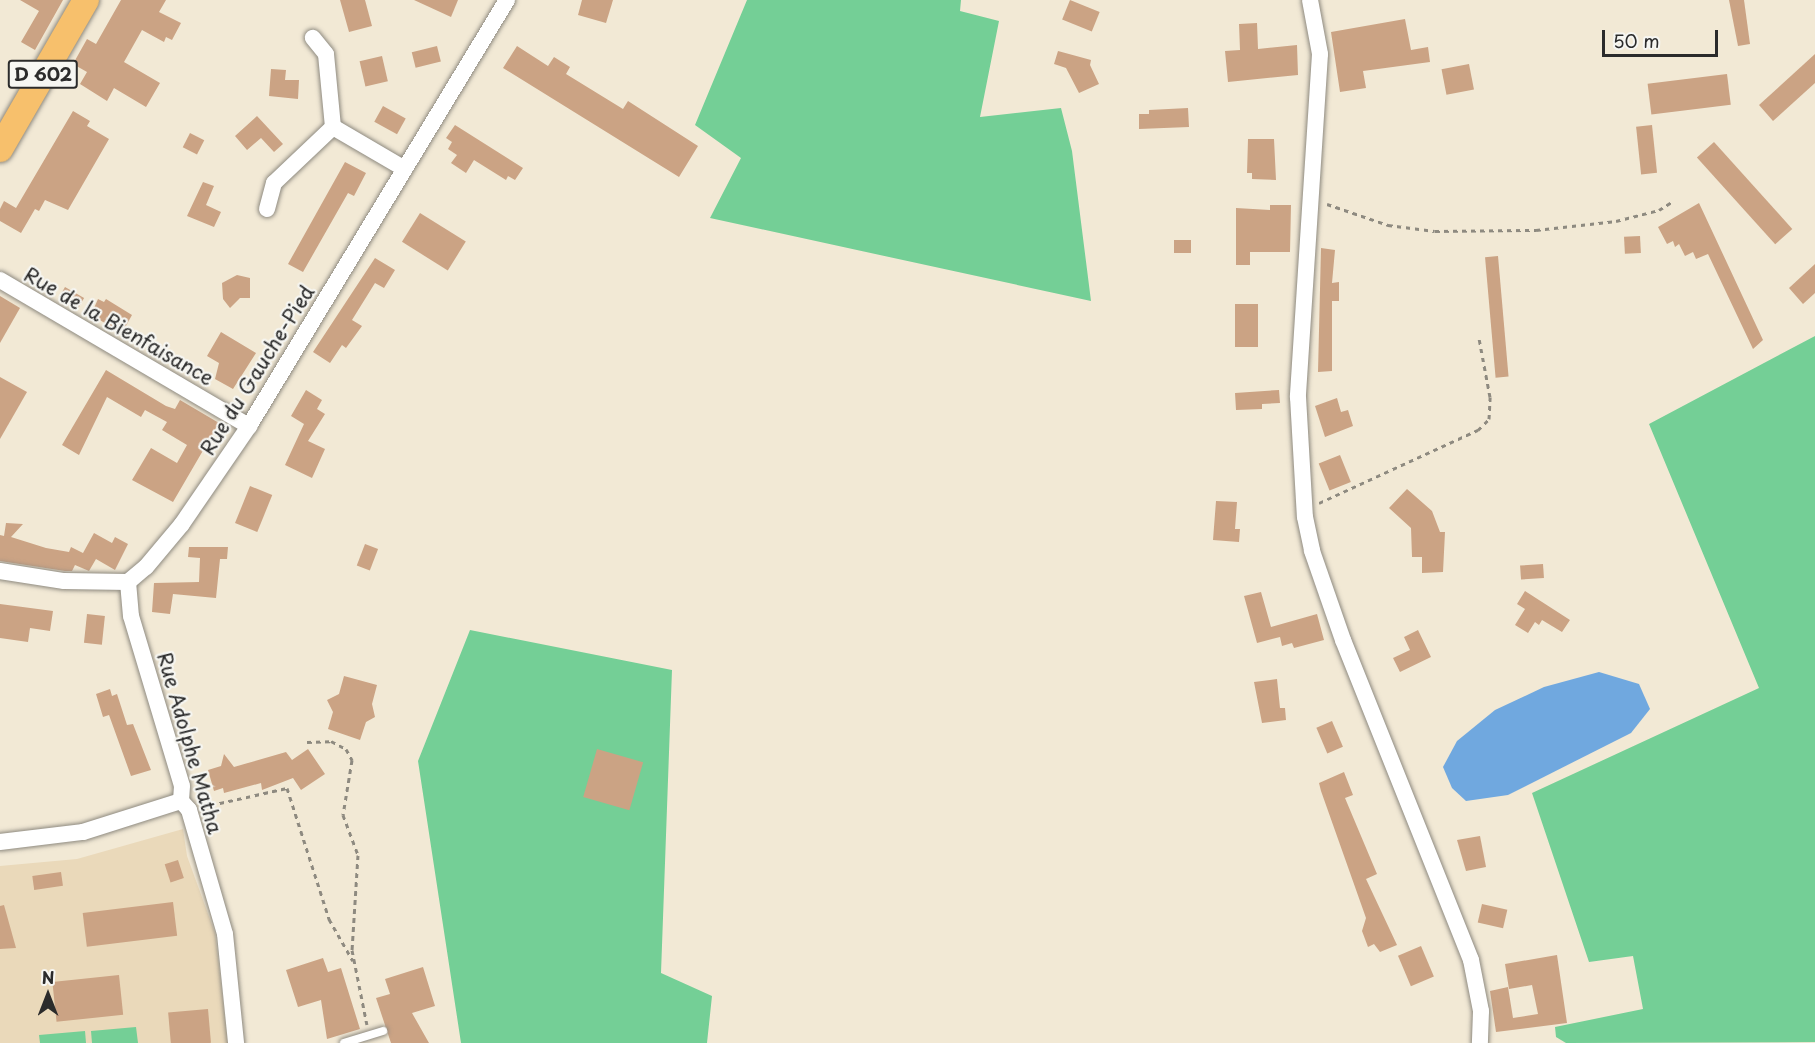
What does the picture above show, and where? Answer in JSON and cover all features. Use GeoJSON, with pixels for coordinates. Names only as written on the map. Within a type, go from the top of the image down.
{"type":"FeatureCollection","features":[{"type":"Feature","properties":{"kind":"main road","name":"D 602"},"geometry":{"type":"LineString","coordinates":[[0,149],[86,0]]}},
{"type":"Feature","properties":{"kind":"street","name":"Rue du Gauche-Pied"},"geometry":{"type":"LineString","coordinates":[[128,582],[146,567],[182,524],[249,426],[507,0]]}},
{"type":"Feature","properties":{"kind":"street"},"geometry":{"type":"LineString","coordinates":[[1310,0],[1317,27],[1319,80],[1298,397],[1304,510],[1312,551],[1343,639],[1471,960],[1481,1011],[1480,1043]]}},
{"type":"Feature","properties":{"kind":"street"},"geometry":{"type":"LineString","coordinates":[[313,38],[326,54],[333,127]]}},
{"type":"Feature","properties":{"kind":"street"},"geometry":{"type":"LineString","coordinates":[[333,127],[405,169]]}},
{"type":"Feature","properties":{"kind":"street"},"geometry":{"type":"LineString","coordinates":[[267,209],[274,183],[333,127]]}},
{"type":"Feature","properties":{"kind":"street","name":"Rue de la Bienfaisance"},"geometry":{"type":"LineString","coordinates":[[0,280],[249,426]]}},
{"type":"Feature","properties":{"kind":"street"},"geometry":{"type":"LineString","coordinates":[[0,571],[64,581],[128,582]]}},
{"type":"Feature","properties":{"kind":"street","name":"Rue Adolphe Matha"},"geometry":{"type":"LineString","coordinates":[[128,582],[131,616],[225,934],[236,1043]]}},
{"type":"Feature","properties":{"kind":"street"},"geometry":{"type":"LineString","coordinates":[[0,842],[83,832],[185,805]]}},
{"type":"Feature","properties":{"kind":"lane"},"geometry":{"type":"LineString","coordinates":[[344,1043],[382,1031]]}},
{"type":"Feature","properties":{"kind":"path"},"geometry":{"type":"LineString","coordinates":[[1310,201],[1342,207],[1388,225],[1435,231],[1536,230],[1616,221],[1659,210],[1672,202]]}},
{"type":"Feature","properties":{"kind":"path"},"geometry":{"type":"LineString","coordinates":[[1304,510],[1478,430],[1489,419],[1490,397],[1479,338]]}},
{"type":"Feature","properties":{"kind":"path"},"geometry":{"type":"LineString","coordinates":[[307,742],[331,741],[346,749],[352,760],[343,799],[343,816],[358,855],[353,962]]}},
{"type":"Feature","properties":{"kind":"path"},"geometry":{"type":"LineString","coordinates":[[185,805],[287,788],[328,919],[360,976],[359,995],[369,1035]]}},
{"type":"Feature","properties":{"kind":"shaded area"},"geometry":{"type":"Polygon","coordinates":[[[183,829],[187,856],[215,933],[228,1043],[0,1043],[0,866],[77,859],[183,829]]]}},
{"type":"Feature","properties":{"kind":"green space"},"geometry":{"type":"Polygon","coordinates":[[[747,0],[961,0],[960,11],[999,21],[980,117],[1061,108],[1072,151],[1091,301],[710,218],[741,158],[695,125],[747,0]]]}},
{"type":"Feature","properties":{"kind":"green space"},"geometry":{"type":"Polygon","coordinates":[[[1815,336],[1815,1042],[1566,1043],[1556,1037],[1555,1027],[1643,1009],[1633,956],[1589,962],[1532,793],[1759,688],[1649,424],[1815,336]]]}},
{"type":"Feature","properties":{"kind":"green space"},"geometry":{"type":"Polygon","coordinates":[[[470,630],[672,670],[661,973],[712,996],[707,1043],[461,1043],[418,761],[470,630]]]}},
{"type":"Feature","properties":{"kind":"green space"},"geometry":{"type":"Polygon","coordinates":[[[136,1027],[138,1043],[92,1043],[91,1031],[136,1027]]]}},
{"type":"Feature","properties":{"kind":"green space"},"geometry":{"type":"Polygon","coordinates":[[[85,1031],[86,1043],[40,1043],[39,1035],[85,1031]]]}},
{"type":"Feature","properties":{"kind":"water"},"geometry":{"type":"Polygon","coordinates":[[[1599,672],[1639,684],[1650,709],[1631,733],[1508,795],[1466,801],[1452,788],[1443,767],[1457,741],[1495,710],[1544,687],[1599,672]]]}},
{"type":"Feature","properties":{"kind":"building"},"geometry":{"type":"Polygon","coordinates":[[[20,0],[63,0],[35,50],[21,42],[39,11],[20,0]]]}},
{"type":"Feature","properties":{"kind":"building"},"geometry":{"type":"Polygon","coordinates":[[[121,0],[166,0],[159,12],[181,23],[172,40],[166,37],[164,42],[142,30],[124,62],[160,83],[146,107],[114,88],[107,101],[80,84],[87,72],[73,64],[87,39],[96,44],[121,0]]]}},
{"type":"Feature","properties":{"kind":"building"},"geometry":{"type":"Polygon","coordinates":[[[340,0],[365,0],[372,26],[349,32],[340,0]]]}},
{"type":"Feature","properties":{"kind":"building"},"geometry":{"type":"Polygon","coordinates":[[[414,0],[458,0],[451,17],[414,0]]]}},
{"type":"Feature","properties":{"kind":"building"},"geometry":{"type":"Polygon","coordinates":[[[582,0],[613,0],[606,23],[578,15],[582,0]]]}},
{"type":"Feature","properties":{"kind":"building"},"geometry":{"type":"Polygon","coordinates":[[[1070,0],[1100,12],[1092,31],[1062,19],[1070,0]]]}},
{"type":"Feature","properties":{"kind":"building"},"geometry":{"type":"Polygon","coordinates":[[[1729,0],[1744,0],[1750,44],[1738,46],[1729,0]]]}},
{"type":"Feature","properties":{"kind":"building"},"geometry":{"type":"Polygon","coordinates":[[[1405,19],[1411,50],[1428,47],[1430,62],[1363,71],[1366,88],[1340,92],[1331,32],[1405,19]]]}},
{"type":"Feature","properties":{"kind":"building"},"geometry":{"type":"Polygon","coordinates":[[[1257,23],[1258,49],[1297,45],[1298,75],[1228,82],[1225,51],[1240,50],[1239,24],[1257,23]]]}},
{"type":"Feature","properties":{"kind":"building"},"geometry":{"type":"Polygon","coordinates":[[[437,46],[441,62],[416,68],[412,52],[437,46]]]}},
{"type":"Feature","properties":{"kind":"building"},"geometry":{"type":"Polygon","coordinates":[[[517,46],[548,66],[554,57],[570,67],[566,74],[623,109],[628,101],[698,146],[679,177],[503,68],[517,46]]]}},
{"type":"Feature","properties":{"kind":"building"},"geometry":{"type":"Polygon","coordinates":[[[1058,51],[1091,60],[1090,65],[1099,84],[1079,93],[1066,68],[1054,64],[1058,51]]]}},
{"type":"Feature","properties":{"kind":"building"},"geometry":{"type":"Polygon","coordinates":[[[1815,54],[1815,83],[1773,121],[1759,105],[1815,54]]]}},
{"type":"Feature","properties":{"kind":"building"},"geometry":{"type":"Polygon","coordinates":[[[382,56],[388,81],[365,87],[360,61],[382,56]]]}},
{"type":"Feature","properties":{"kind":"building"},"geometry":{"type":"Polygon","coordinates":[[[1469,64],[1474,90],[1446,95],[1442,69],[1469,64]]]}},
{"type":"Feature","properties":{"kind":"building"},"geometry":{"type":"Polygon","coordinates":[[[271,69],[286,70],[285,80],[299,80],[298,99],[269,96],[271,69]]]}},
{"type":"Feature","properties":{"kind":"building"},"geometry":{"type":"Polygon","coordinates":[[[1727,74],[1731,105],[1651,115],[1648,84],[1727,74]]]}},
{"type":"Feature","properties":{"kind":"building"},"geometry":{"type":"Polygon","coordinates":[[[383,106],[406,119],[397,134],[374,122],[383,106]]]}},
{"type":"Feature","properties":{"kind":"building"},"geometry":{"type":"Polygon","coordinates":[[[1188,108],[1189,127],[1139,129],[1139,114],[1149,114],[1149,110],[1188,108]]]}},
{"type":"Feature","properties":{"kind":"building"},"geometry":{"type":"Polygon","coordinates":[[[73,111],[90,121],[87,126],[109,139],[68,210],[45,200],[39,211],[35,209],[21,233],[0,221],[0,209],[4,201],[16,208],[73,111]]]}},
{"type":"Feature","properties":{"kind":"building"},"geometry":{"type":"Polygon","coordinates":[[[257,116],[283,144],[274,152],[261,138],[247,150],[235,136],[257,116]]]}},
{"type":"Feature","properties":{"kind":"building"},"geometry":{"type":"Polygon","coordinates":[[[455,125],[523,168],[515,180],[508,176],[506,180],[474,160],[466,173],[451,163],[457,155],[448,149],[452,142],[446,138],[455,125]]]}},
{"type":"Feature","properties":{"kind":"building"},"geometry":{"type":"Polygon","coordinates":[[[1652,125],[1657,173],[1641,174],[1636,127],[1652,125]]]}},
{"type":"Feature","properties":{"kind":"building"},"geometry":{"type":"Polygon","coordinates":[[[190,133],[204,140],[197,155],[183,147],[190,133]]]}},
{"type":"Feature","properties":{"kind":"building"},"geometry":{"type":"Polygon","coordinates":[[[1248,139],[1274,139],[1276,180],[1252,179],[1252,173],[1247,173],[1248,139]]]}},
{"type":"Feature","properties":{"kind":"building"},"geometry":{"type":"Polygon","coordinates":[[[1714,142],[1792,229],[1775,244],[1697,157],[1714,142]]]}},
{"type":"Feature","properties":{"kind":"building"},"geometry":{"type":"Polygon","coordinates":[[[345,162],[366,173],[354,196],[348,193],[303,272],[288,264],[345,162]]]}},
{"type":"Feature","properties":{"kind":"building"},"geometry":{"type":"Polygon","coordinates":[[[203,182],[214,186],[206,205],[221,212],[214,227],[187,216],[203,182]]]}},
{"type":"Feature","properties":{"kind":"building"},"geometry":{"type":"Polygon","coordinates":[[[1699,203],[1763,340],[1753,349],[1708,254],[1696,259],[1693,252],[1685,256],[1679,244],[1675,247],[1673,241],[1667,244],[1658,227],[1699,203]]]}},
{"type":"Feature","properties":{"kind":"building"},"geometry":{"type":"Polygon","coordinates":[[[1270,205],[1291,205],[1290,252],[1250,252],[1250,265],[1236,265],[1236,208],[1270,210],[1270,205]]]}},
{"type":"Feature","properties":{"kind":"building"},"geometry":{"type":"Polygon","coordinates":[[[420,213],[466,242],[448,270],[402,242],[420,213]]]}},
{"type":"Feature","properties":{"kind":"building"},"geometry":{"type":"Polygon","coordinates":[[[1640,236],[1641,253],[1625,254],[1624,237],[1640,236]]]}},
{"type":"Feature","properties":{"kind":"building"},"geometry":{"type":"Polygon","coordinates":[[[1174,240],[1191,240],[1191,253],[1174,253],[1174,240]]]}},
{"type":"Feature","properties":{"kind":"building"},"geometry":{"type":"Polygon","coordinates":[[[1321,248],[1335,250],[1332,283],[1339,282],[1339,301],[1332,301],[1332,371],[1318,372],[1321,248]]]}},
{"type":"Feature","properties":{"kind":"building"},"geometry":{"type":"Polygon","coordinates":[[[1498,256],[1509,377],[1496,378],[1485,257],[1498,256]]]}},
{"type":"Feature","properties":{"kind":"building"},"geometry":{"type":"Polygon","coordinates":[[[375,258],[395,270],[384,288],[375,283],[352,320],[362,326],[346,348],[342,345],[330,363],[313,352],[375,258]]]}},
{"type":"Feature","properties":{"kind":"building"},"geometry":{"type":"Polygon","coordinates":[[[1815,264],[1815,293],[1803,304],[1789,288],[1815,264]]]}},
{"type":"Feature","properties":{"kind":"building"},"geometry":{"type":"Polygon","coordinates":[[[237,275],[250,278],[250,298],[240,298],[230,308],[223,299],[222,283],[237,275]]]}},
{"type":"Feature","properties":{"kind":"building"},"geometry":{"type":"Polygon","coordinates":[[[65,287],[84,298],[78,308],[59,297],[65,287]]]}},
{"type":"Feature","properties":{"kind":"building"},"geometry":{"type":"Polygon","coordinates":[[[0,296],[20,308],[0,343],[0,296]]]}},
{"type":"Feature","properties":{"kind":"building"},"geometry":{"type":"Polygon","coordinates":[[[98,299],[104,302],[106,299],[132,315],[122,333],[91,315],[98,299]]]}},
{"type":"Feature","properties":{"kind":"building"},"geometry":{"type":"Polygon","coordinates":[[[1235,304],[1258,304],[1258,347],[1235,347],[1235,304]]]}},
{"type":"Feature","properties":{"kind":"building"},"geometry":{"type":"Polygon","coordinates":[[[221,332],[256,353],[233,389],[215,379],[219,363],[207,356],[221,332]]]}},
{"type":"Feature","properties":{"kind":"building"},"geometry":{"type":"Polygon","coordinates":[[[106,370],[166,406],[175,409],[180,400],[219,423],[173,502],[132,480],[151,448],[177,463],[187,445],[162,430],[167,422],[145,410],[141,417],[107,397],[79,455],[62,445],[106,370]]]}},
{"type":"Feature","properties":{"kind":"building"},"geometry":{"type":"Polygon","coordinates":[[[0,377],[27,392],[0,439],[0,377]]]}},
{"type":"Feature","properties":{"kind":"building"},"geometry":{"type":"Polygon","coordinates":[[[306,390],[322,400],[317,409],[325,414],[308,441],[325,449],[312,478],[285,465],[304,424],[291,416],[306,390]]]}},
{"type":"Feature","properties":{"kind":"building"},"geometry":{"type":"Polygon","coordinates":[[[1279,390],[1280,403],[1262,404],[1262,409],[1236,410],[1235,393],[1279,390]]]}},
{"type":"Feature","properties":{"kind":"building"},"geometry":{"type":"Polygon","coordinates":[[[1337,398],[1341,412],[1348,410],[1353,426],[1325,437],[1315,406],[1337,398]]]}},
{"type":"Feature","properties":{"kind":"building"},"geometry":{"type":"Polygon","coordinates":[[[1340,455],[1351,482],[1330,491],[1319,464],[1340,455]]]}},
{"type":"Feature","properties":{"kind":"building"},"geometry":{"type":"Polygon","coordinates":[[[250,486],[272,495],[257,532],[235,523],[250,486]]]}},
{"type":"Feature","properties":{"kind":"building"},"geometry":{"type":"Polygon","coordinates":[[[1407,489],[1432,511],[1440,532],[1445,532],[1443,572],[1422,573],[1422,557],[1412,557],[1411,528],[1389,508],[1407,489]]]}},
{"type":"Feature","properties":{"kind":"building"},"geometry":{"type":"Polygon","coordinates":[[[1216,501],[1237,502],[1235,529],[1240,529],[1239,542],[1213,540],[1216,501]]]}},
{"type":"Feature","properties":{"kind":"building"},"geometry":{"type":"Polygon","coordinates":[[[6,523],[23,524],[11,537],[46,548],[69,552],[71,547],[83,553],[94,533],[112,543],[115,537],[128,544],[115,570],[96,559],[89,571],[75,565],[72,571],[65,571],[0,561],[0,535],[4,536],[6,523]]]}},
{"type":"Feature","properties":{"kind":"building"},"geometry":{"type":"Polygon","coordinates":[[[365,544],[378,549],[370,570],[357,565],[365,544]]]}},
{"type":"Feature","properties":{"kind":"building"},"geometry":{"type":"Polygon","coordinates":[[[189,547],[228,547],[227,559],[220,559],[216,598],[173,594],[170,614],[152,612],[154,583],[199,582],[200,558],[188,557],[189,547]]]}},
{"type":"Feature","properties":{"kind":"building"},"geometry":{"type":"Polygon","coordinates":[[[1543,564],[1544,578],[1521,580],[1520,566],[1543,564]]]}},
{"type":"Feature","properties":{"kind":"building"},"geometry":{"type":"Polygon","coordinates":[[[1525,591],[1570,620],[1562,632],[1542,620],[1539,625],[1535,622],[1528,633],[1515,625],[1525,609],[1517,604],[1525,591]]]}},
{"type":"Feature","properties":{"kind":"building"},"geometry":{"type":"Polygon","coordinates":[[[1261,592],[1271,627],[1317,614],[1324,640],[1294,648],[1292,643],[1282,646],[1280,637],[1257,643],[1244,596],[1261,592]]]}},
{"type":"Feature","properties":{"kind":"building"},"geometry":{"type":"Polygon","coordinates":[[[0,604],[53,611],[50,631],[30,628],[28,642],[0,638],[0,604]]]}},
{"type":"Feature","properties":{"kind":"building"},"geometry":{"type":"Polygon","coordinates":[[[87,614],[105,616],[102,645],[84,643],[87,614]]]}},
{"type":"Feature","properties":{"kind":"building"},"geometry":{"type":"Polygon","coordinates":[[[1418,630],[1431,657],[1400,672],[1393,658],[1410,650],[1404,637],[1418,630]]]}},
{"type":"Feature","properties":{"kind":"building"},"geometry":{"type":"Polygon","coordinates":[[[344,676],[377,685],[372,704],[375,717],[366,722],[360,740],[328,729],[333,712],[327,700],[339,694],[344,676]]]}},
{"type":"Feature","properties":{"kind":"building"},"geometry":{"type":"Polygon","coordinates":[[[1277,679],[1280,708],[1285,708],[1286,720],[1262,723],[1254,682],[1277,679]]]}},
{"type":"Feature","properties":{"kind":"building"},"geometry":{"type":"Polygon","coordinates":[[[110,689],[112,696],[117,694],[127,725],[133,724],[151,770],[131,776],[109,715],[103,717],[96,694],[110,689]]]}},
{"type":"Feature","properties":{"kind":"building"},"geometry":{"type":"Polygon","coordinates":[[[1332,721],[1343,747],[1327,753],[1316,728],[1332,721]]]}},
{"type":"Feature","properties":{"kind":"building"},"geometry":{"type":"Polygon","coordinates":[[[308,749],[325,774],[301,790],[293,778],[262,790],[261,783],[224,793],[223,788],[214,791],[208,770],[221,766],[224,754],[234,767],[286,752],[292,760],[308,749]]]}},
{"type":"Feature","properties":{"kind":"building"},"geometry":{"type":"Polygon","coordinates":[[[597,749],[643,762],[629,810],[583,797],[597,749]]]}},
{"type":"Feature","properties":{"kind":"building"},"geometry":{"type":"Polygon","coordinates":[[[1344,772],[1353,795],[1345,798],[1377,874],[1366,879],[1397,945],[1380,952],[1374,944],[1368,947],[1362,931],[1366,918],[1319,783],[1344,772]]]}},
{"type":"Feature","properties":{"kind":"building"},"geometry":{"type":"Polygon","coordinates":[[[1480,836],[1486,867],[1466,871],[1457,840],[1480,836]]]}},
{"type":"Feature","properties":{"kind":"building"},"geometry":{"type":"Polygon","coordinates":[[[178,860],[184,878],[171,882],[165,864],[178,860]]]}},
{"type":"Feature","properties":{"kind":"building"},"geometry":{"type":"Polygon","coordinates":[[[61,872],[63,886],[34,890],[32,876],[61,872]]]}},
{"type":"Feature","properties":{"kind":"building"},"geometry":{"type":"Polygon","coordinates":[[[173,902],[177,936],[87,947],[83,913],[173,902]]]}},
{"type":"Feature","properties":{"kind":"building"},"geometry":{"type":"Polygon","coordinates":[[[1482,904],[1507,910],[1503,928],[1478,923],[1482,904]]]}},
{"type":"Feature","properties":{"kind":"building"},"geometry":{"type":"Polygon","coordinates":[[[4,905],[16,948],[0,949],[0,906],[4,905]]]}},
{"type":"Feature","properties":{"kind":"building"},"geometry":{"type":"Polygon","coordinates":[[[1421,946],[1434,976],[1411,986],[1398,956],[1421,946]]]}},
{"type":"Feature","properties":{"kind":"building"},"geometry":{"type":"Polygon","coordinates":[[[1557,955],[1567,1023],[1496,1032],[1490,991],[1508,987],[1513,1018],[1538,1014],[1532,985],[1509,989],[1505,964],[1557,955]]]}},
{"type":"Feature","properties":{"kind":"building"},"geometry":{"type":"Polygon","coordinates":[[[323,958],[328,972],[341,968],[360,1029],[327,1039],[321,1000],[298,1007],[286,970],[323,958]]]}},
{"type":"Feature","properties":{"kind":"building"},"geometry":{"type":"Polygon","coordinates":[[[423,967],[435,1006],[412,1013],[429,1043],[391,1043],[376,998],[390,994],[385,979],[423,967]]]}},
{"type":"Feature","properties":{"kind":"building"},"geometry":{"type":"Polygon","coordinates":[[[119,975],[123,1015],[57,1022],[52,982],[119,975]]]}},
{"type":"Feature","properties":{"kind":"building"},"geometry":{"type":"Polygon","coordinates":[[[208,1009],[211,1043],[171,1043],[168,1012],[208,1009]]]}}]}
